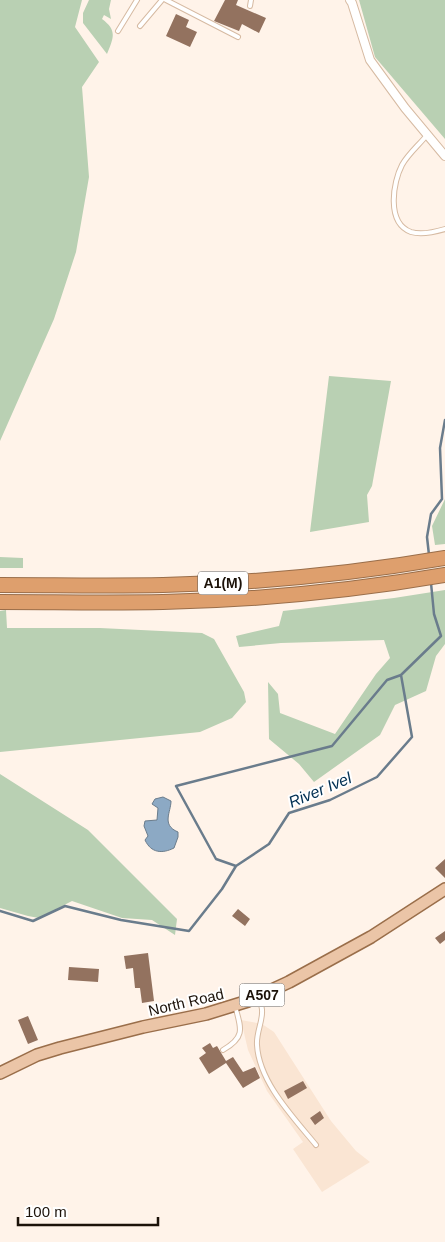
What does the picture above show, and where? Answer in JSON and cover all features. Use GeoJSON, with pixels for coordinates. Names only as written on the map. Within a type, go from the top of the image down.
{"type":"FeatureCollection","features":[{"type":"Feature","properties":{"kind":"highway","name":"A1(M)"},"geometry":{"type":"LineString","coordinates":[[0,585],[163,585],[225,582],[347,572],[445,558]]}},
{"type":"Feature","properties":{"kind":"highway","name":"A1(M)"},"geometry":{"type":"LineString","coordinates":[[0,602],[163,602],[236,599],[346,589],[445,576]]}},
{"type":"Feature","properties":{"kind":"main road","name":"North Road"},"geometry":{"type":"LineString","coordinates":[[0,1073],[37,1055],[235,1006],[258,997],[371,937],[445,889]]}},
{"type":"Feature","properties":{"kind":"street"},"geometry":{"type":"LineString","coordinates":[[350,0],[370,60],[405,108],[445,156]]}},
{"type":"Feature","properties":{"kind":"lane"},"geometry":{"type":"LineString","coordinates":[[118,30],[137,0]]}},
{"type":"Feature","properties":{"kind":"lane"},"geometry":{"type":"LineString","coordinates":[[140,26],[164,0],[238,37]]}},
{"type":"Feature","properties":{"kind":"lane"},"geometry":{"type":"LineString","coordinates":[[250,6],[251,0]]}},
{"type":"Feature","properties":{"kind":"lane"},"geometry":{"type":"LineString","coordinates":[[427,136],[408,157],[400,170],[395,194],[395,212],[403,226],[413,233],[445,229]]}},
{"type":"Feature","properties":{"kind":"lane"},"geometry":{"type":"LineString","coordinates":[[258,997],[262,1011],[257,1032],[257,1046],[263,1068],[282,1104],[316,1145]]}},
{"type":"Feature","properties":{"kind":"lane"},"geometry":{"type":"LineString","coordinates":[[223,1050],[235,1043],[240,1032],[235,1006]]}},
{"type":"Feature","properties":{"kind":"shaded area"},"geometry":{"type":"Polygon","coordinates":[[[241,1020],[262,1024],[274,1032],[331,1121],[356,1151],[370,1162],[322,1192],[293,1149],[303,1142],[267,1091],[248,1050],[241,1020]]]}},
{"type":"Feature","properties":{"kind":"green space"},"geometry":{"type":"Polygon","coordinates":[[[0,0],[82,0],[75,27],[99,62],[82,87],[89,177],[76,252],[54,319],[0,441],[0,0]]]}},
{"type":"Feature","properties":{"kind":"green space"},"geometry":{"type":"Polygon","coordinates":[[[89,0],[111,0],[109,9],[111,19],[104,15],[102,19],[110,27],[113,34],[107,54],[83,23],[83,13],[89,0]]]}},
{"type":"Feature","properties":{"kind":"green space"},"geometry":{"type":"Polygon","coordinates":[[[359,0],[445,0],[445,139],[375,57],[359,0]]]}},
{"type":"Feature","properties":{"kind":"green space"},"geometry":{"type":"Polygon","coordinates":[[[329,376],[391,381],[372,486],[367,495],[369,522],[310,532],[329,376]]]}},
{"type":"Feature","properties":{"kind":"green space"},"geometry":{"type":"Polygon","coordinates":[[[445,499],[445,544],[435,545],[432,526],[445,499]]]}},
{"type":"Feature","properties":{"kind":"green space"},"geometry":{"type":"Polygon","coordinates":[[[0,557],[23,558],[23,568],[0,568],[0,557]]]}},
{"type":"Feature","properties":{"kind":"green space"},"geometry":{"type":"Polygon","coordinates":[[[445,590],[445,644],[436,656],[426,691],[395,705],[380,735],[314,782],[299,764],[269,739],[268,682],[278,694],[280,713],[335,734],[376,674],[390,658],[384,640],[281,643],[239,647],[236,636],[279,626],[283,611],[445,590]]]}},
{"type":"Feature","properties":{"kind":"green space"},"geometry":{"type":"Polygon","coordinates":[[[6,610],[7,628],[100,628],[202,633],[214,639],[244,692],[246,702],[232,718],[200,732],[0,752],[0,611],[6,610]]]}},
{"type":"Feature","properties":{"kind":"green space"},"geometry":{"type":"Polygon","coordinates":[[[0,774],[88,830],[177,919],[175,935],[152,920],[122,918],[72,901],[39,918],[0,908],[0,774]]]}},
{"type":"Feature","properties":{"kind":"water"},"geometry":{"type":"Polygon","coordinates":[[[163,797],[171,801],[168,822],[178,832],[178,837],[174,848],[161,852],[150,848],[147,844],[145,840],[148,836],[144,826],[145,821],[157,820],[158,808],[152,804],[155,799],[163,797]]]}},
{"type":"Feature","properties":{"kind":"building"},"geometry":{"type":"Polygon","coordinates":[[[225,0],[238,0],[236,5],[266,18],[259,33],[242,24],[239,31],[214,21],[225,0]]]}},
{"type":"Feature","properties":{"kind":"building"},"geometry":{"type":"Polygon","coordinates":[[[176,14],[189,20],[186,27],[197,32],[190,47],[166,36],[176,14]]]}},
{"type":"Feature","properties":{"kind":"building"},"geometry":{"type":"Polygon","coordinates":[[[445,859],[445,878],[435,868],[445,859]]]}},
{"type":"Feature","properties":{"kind":"building"},"geometry":{"type":"Polygon","coordinates":[[[238,909],[250,919],[245,926],[232,916],[238,909]]]}},
{"type":"Feature","properties":{"kind":"building"},"geometry":{"type":"Polygon","coordinates":[[[445,931],[445,940],[440,944],[435,938],[445,931]]]}},
{"type":"Feature","properties":{"kind":"building"},"geometry":{"type":"Polygon","coordinates":[[[148,953],[154,1001],[142,1003],[140,988],[135,988],[133,968],[126,969],[124,956],[148,953]]]}},
{"type":"Feature","properties":{"kind":"building"},"geometry":{"type":"Polygon","coordinates":[[[69,967],[99,969],[98,982],[68,980],[69,967]]]}},
{"type":"Feature","properties":{"kind":"building"},"geometry":{"type":"Polygon","coordinates":[[[163,1006],[164,1013],[151,1016],[150,1008],[163,1006]]]}},
{"type":"Feature","properties":{"kind":"building"},"geometry":{"type":"Polygon","coordinates":[[[28,1016],[38,1040],[28,1044],[18,1020],[28,1016]]]}},
{"type":"Feature","properties":{"kind":"building"},"geometry":{"type":"Polygon","coordinates":[[[210,1043],[213,1048],[217,1046],[226,1061],[233,1057],[243,1072],[255,1067],[260,1078],[243,1088],[226,1063],[209,1074],[199,1058],[206,1053],[202,1048],[210,1043]]]}},
{"type":"Feature","properties":{"kind":"building"},"geometry":{"type":"Polygon","coordinates":[[[303,1081],[307,1088],[288,1099],[284,1091],[303,1081]]]}},
{"type":"Feature","properties":{"kind":"building"},"geometry":{"type":"Polygon","coordinates":[[[320,1111],[324,1118],[315,1125],[310,1118],[320,1111]]]}},
{"type":"Feature","properties":{"kind":"waterway","name":"River Ivel"},"geometry":{"type":"LineString","coordinates":[[429,555],[427,537],[431,514],[442,499],[440,448],[445,420]]}},
{"type":"Feature","properties":{"kind":"waterway","name":"River Ivel"},"geometry":{"type":"LineString","coordinates":[[0,911],[33,921],[65,906],[121,920],[189,931],[222,889],[236,866],[269,844],[289,813],[330,800],[377,777],[412,737],[401,675],[441,636],[434,614],[431,583]]}},
{"type":"Feature","properties":{"kind":"waterway"},"geometry":{"type":"LineString","coordinates":[[236,866],[216,859],[176,786],[332,746],[387,680],[401,675]]}}]}
